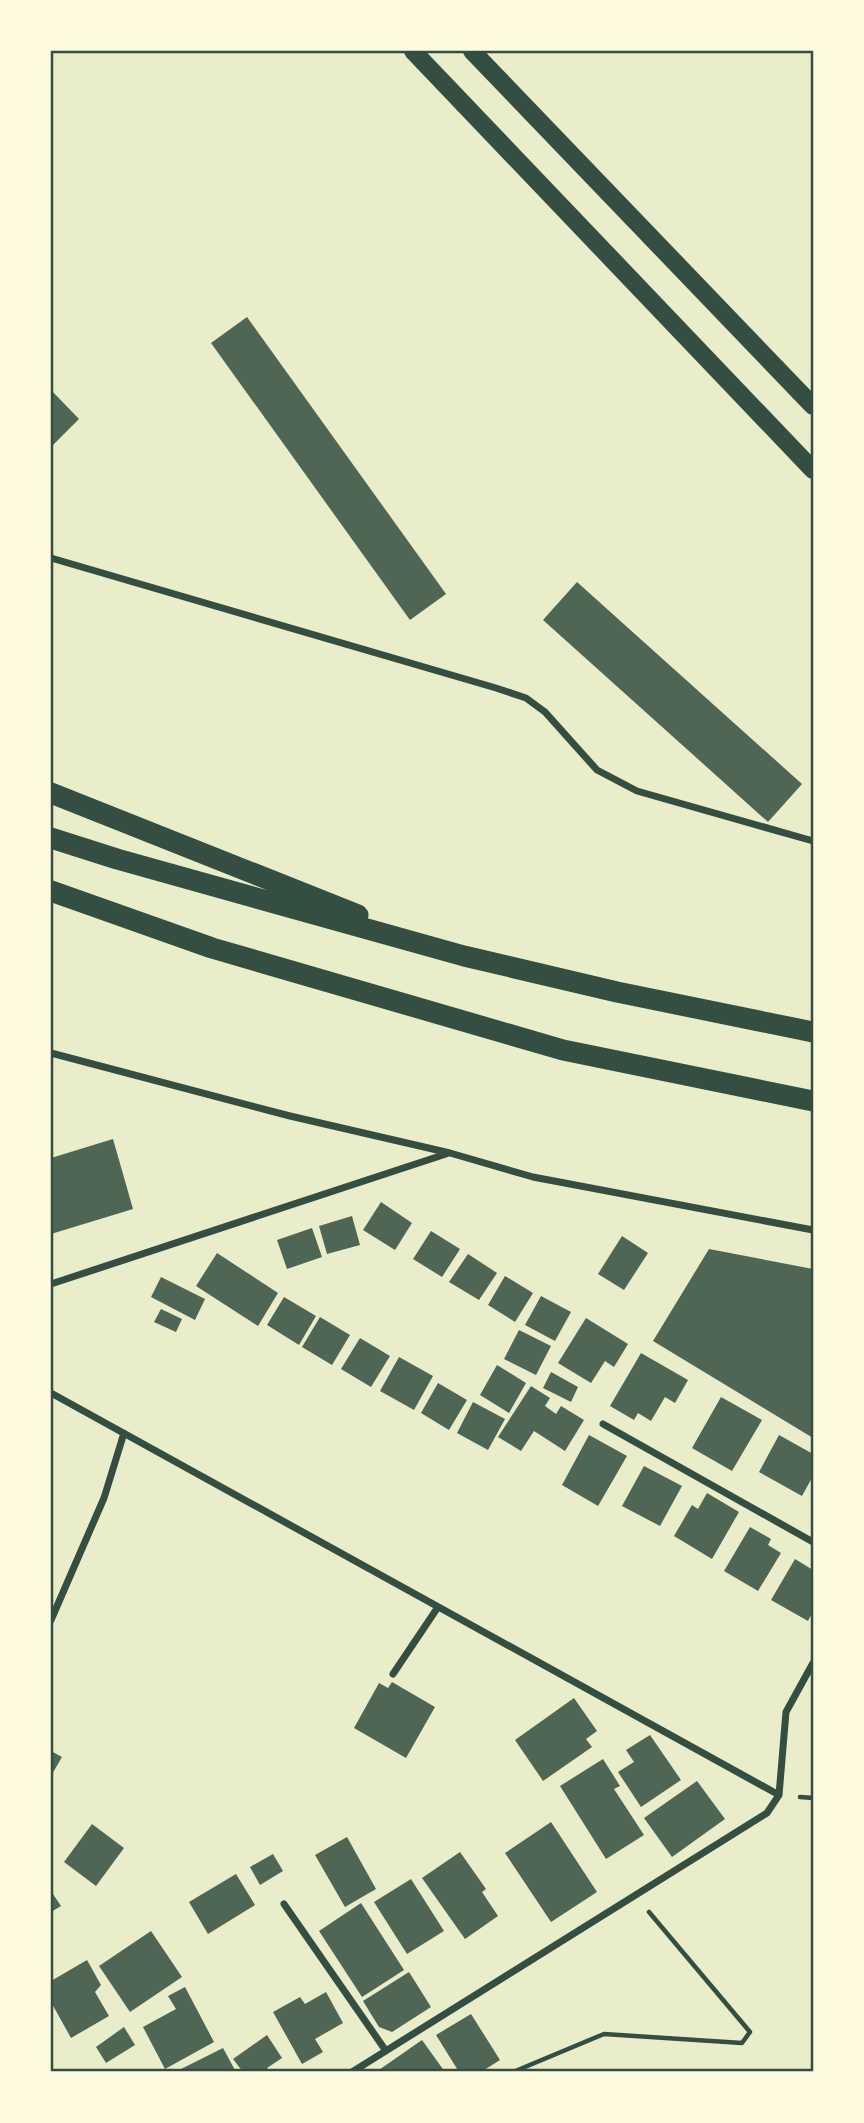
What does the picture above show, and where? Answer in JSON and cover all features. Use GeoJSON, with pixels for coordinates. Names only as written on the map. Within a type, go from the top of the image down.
{"type":"FeatureCollection","features":[{"type":"Feature","properties":{"kind":"highway"},"geometry":{"type":"LineString","coordinates":[[51,793],[464,956]]}},
{"type":"Feature","properties":{"kind":"highway"},"geometry":{"type":"LineString","coordinates":[[51,838],[464,956],[617,992],[813,1032]]}},
{"type":"Feature","properties":{"kind":"highway"},"geometry":{"type":"LineString","coordinates":[[51,891],[212,948]]}},
{"type":"Feature","properties":{"kind":"highway"},"geometry":{"type":"LineString","coordinates":[[51,902],[563,1050],[813,1101]]}},
{"type":"Feature","properties":{"kind":"main road"},"geometry":{"type":"LineString","coordinates":[[413,51],[813,470]]}},
{"type":"Feature","properties":{"kind":"main road"},"geometry":{"type":"LineString","coordinates":[[472,51],[813,405]]}},
{"type":"Feature","properties":{"kind":"street"},"geometry":{"type":"LineString","coordinates":[[51,558],[526,698],[545,712],[597,770],[616,782],[637,791],[813,841]]}},
{"type":"Feature","properties":{"kind":"street"},"geometry":{"type":"LineString","coordinates":[[51,1053],[290,1116],[450,1153],[533,1177],[813,1230]]}},
{"type":"Feature","properties":{"kind":"street"},"geometry":{"type":"LineString","coordinates":[[51,1284],[450,1153]]}},
{"type":"Feature","properties":{"kind":"street"},"geometry":{"type":"LineString","coordinates":[[51,1392],[779,1796]]}},
{"type":"Feature","properties":{"kind":"street"},"geometry":{"type":"LineString","coordinates":[[603,1424],[813,1542]]}},
{"type":"Feature","properties":{"kind":"street"},"geometry":{"type":"LineString","coordinates":[[51,1620],[104,1498],[124,1433]]}},
{"type":"Feature","properties":{"kind":"street"},"geometry":{"type":"LineString","coordinates":[[393,1674],[438,1607]]}},
{"type":"Feature","properties":{"kind":"street"},"geometry":{"type":"LineString","coordinates":[[352,2072],[767,1813],[779,1796],[786,1712],[813,1663]]}},
{"type":"Feature","properties":{"kind":"street"},"geometry":{"type":"LineString","coordinates":[[284,1904],[386,2051]]}},
{"type":"Feature","properties":{"kind":"path"},"geometry":{"type":"LineString","coordinates":[[513,2072],[604,2034],[742,2043],[750,2032],[635,1896]]}},
{"type":"Feature","properties":{"kind":"building"},"geometry":{"type":"Polygon","coordinates":[[[247,317],[446,594],[410,620],[211,343],[247,317]]]}},
{"type":"Feature","properties":{"kind":"building"},"geometry":{"type":"Polygon","coordinates":[[[51,390],[79,419],[51,447],[51,390]]]}},
{"type":"Feature","properties":{"kind":"building"},"geometry":{"type":"Polygon","coordinates":[[[577,582],[802,784],[768,822],[543,620],[577,582]]]}},
{"type":"Feature","properties":{"kind":"building"},"geometry":{"type":"Polygon","coordinates":[[[113,1139],[133,1209],[51,1234],[51,1158],[113,1139]]]}},
{"type":"Feature","properties":{"kind":"building"},"geometry":{"type":"Polygon","coordinates":[[[381,1202],[412,1223],[395,1250],[363,1230],[381,1202]]]}},
{"type":"Feature","properties":{"kind":"building"},"geometry":{"type":"Polygon","coordinates":[[[352,1216],[360,1245],[327,1254],[319,1226],[352,1216]]]}},
{"type":"Feature","properties":{"kind":"building"},"geometry":{"type":"Polygon","coordinates":[[[312,1228],[322,1257],[287,1269],[277,1240],[312,1228]]]}},
{"type":"Feature","properties":{"kind":"building"},"geometry":{"type":"Polygon","coordinates":[[[431,1231],[460,1249],[442,1277],[413,1259],[431,1231]]]}},
{"type":"Feature","properties":{"kind":"building"},"geometry":{"type":"Polygon","coordinates":[[[622,1236],[648,1253],[624,1290],[598,1274],[622,1236]]]}},
{"type":"Feature","properties":{"kind":"building"},"geometry":{"type":"Polygon","coordinates":[[[709,1249],[813,1269],[813,1438],[653,1341],[709,1249]]]}},
{"type":"Feature","properties":{"kind":"building"},"geometry":{"type":"Polygon","coordinates":[[[217,1253],[278,1293],[258,1326],[196,1286],[217,1253]]]}},
{"type":"Feature","properties":{"kind":"building"},"geometry":{"type":"Polygon","coordinates":[[[468,1254],[497,1273],[479,1300],[449,1282],[468,1254]]]}},
{"type":"Feature","properties":{"kind":"building"},"geometry":{"type":"Polygon","coordinates":[[[505,1276],[533,1293],[515,1322],[488,1305],[505,1276]]]}},
{"type":"Feature","properties":{"kind":"building"},"geometry":{"type":"Polygon","coordinates":[[[161,1277],[205,1299],[195,1320],[151,1297],[161,1277]]]}},
{"type":"Feature","properties":{"kind":"building"},"geometry":{"type":"Polygon","coordinates":[[[541,1296],[571,1312],[555,1341],[525,1325],[541,1296]]]}},
{"type":"Feature","properties":{"kind":"building"},"geometry":{"type":"Polygon","coordinates":[[[284,1297],[316,1316],[299,1345],[267,1325],[284,1297]]]}},
{"type":"Feature","properties":{"kind":"building"},"geometry":{"type":"Polygon","coordinates":[[[161,1309],[182,1319],[176,1332],[154,1322],[161,1309]]]}},
{"type":"Feature","properties":{"kind":"building"},"geometry":{"type":"Polygon","coordinates":[[[320,1317],[350,1335],[332,1365],[302,1347],[320,1317]]]}},
{"type":"Feature","properties":{"kind":"building"},"geometry":{"type":"Polygon","coordinates":[[[586,1318],[628,1344],[614,1367],[605,1361],[591,1383],[558,1363],[586,1318]]]}},
{"type":"Feature","properties":{"kind":"building"},"geometry":{"type":"Polygon","coordinates":[[[519,1330],[551,1346],[536,1375],[504,1359],[519,1330]]]}},
{"type":"Feature","properties":{"kind":"building"},"geometry":{"type":"Polygon","coordinates":[[[360,1338],[390,1356],[371,1387],[341,1369],[360,1338]]]}},
{"type":"Feature","properties":{"kind":"building"},"geometry":{"type":"Polygon","coordinates":[[[641,1353],[688,1380],[675,1403],[665,1397],[651,1421],[638,1413],[634,1420],[610,1406],[641,1353]]]}},
{"type":"Feature","properties":{"kind":"building"},"geometry":{"type":"Polygon","coordinates":[[[399,1357],[433,1376],[414,1410],[380,1391],[399,1357]]]}},
{"type":"Feature","properties":{"kind":"building"},"geometry":{"type":"Polygon","coordinates":[[[497,1365],[526,1383],[509,1413],[480,1395],[497,1365]]]}},
{"type":"Feature","properties":{"kind":"building"},"geometry":{"type":"Polygon","coordinates":[[[551,1372],[578,1387],[571,1402],[543,1388],[551,1372]]]}},
{"type":"Feature","properties":{"kind":"building"},"geometry":{"type":"Polygon","coordinates":[[[438,1383],[467,1400],[449,1430],[421,1413],[438,1383]]]}},
{"type":"Feature","properties":{"kind":"building"},"geometry":{"type":"Polygon","coordinates":[[[531,1386],[550,1398],[545,1406],[556,1414],[561,1406],[584,1420],[565,1451],[534,1431],[521,1451],[498,1437],[531,1386]]]}},
{"type":"Feature","properties":{"kind":"building"},"geometry":{"type":"Polygon","coordinates":[[[721,1397],[762,1420],[732,1471],[692,1448],[721,1397]]]}},
{"type":"Feature","properties":{"kind":"building"},"geometry":{"type":"Polygon","coordinates":[[[473,1402],[505,1419],[488,1450],[457,1433],[473,1402]]]}},
{"type":"Feature","properties":{"kind":"building"},"geometry":{"type":"Polygon","coordinates":[[[589,1435],[627,1456],[598,1506],[562,1485],[589,1435]]]}},
{"type":"Feature","properties":{"kind":"building"},"geometry":{"type":"Polygon","coordinates":[[[779,1435],[813,1454],[813,1476],[802,1496],[759,1472],[779,1435]]]}},
{"type":"Feature","properties":{"kind":"building"},"geometry":{"type":"Polygon","coordinates":[[[644,1466],[682,1486],[660,1526],[622,1506],[644,1466]]]}},
{"type":"Feature","properties":{"kind":"building"},"geometry":{"type":"Polygon","coordinates":[[[707,1493],[739,1512],[712,1559],[674,1536],[692,1505],[698,1509],[707,1493]]]}},
{"type":"Feature","properties":{"kind":"building"},"geometry":{"type":"Polygon","coordinates":[[[750,1527],[771,1539],[768,1545],[781,1553],[758,1591],[724,1571],[750,1527]]]}},
{"type":"Feature","properties":{"kind":"building"},"geometry":{"type":"Polygon","coordinates":[[[795,1559],[813,1570],[813,1611],[808,1621],[771,1600],[795,1559]]]}},
{"type":"Feature","properties":{"kind":"building"},"geometry":{"type":"Polygon","coordinates":[[[392,1682],[435,1707],[406,1758],[354,1728],[379,1683],[388,1688],[392,1682]]]}},
{"type":"Feature","properties":{"kind":"building"},"geometry":{"type":"Polygon","coordinates":[[[574,1698],[597,1731],[586,1739],[592,1747],[543,1781],[515,1740],[574,1698]]]}},
{"type":"Feature","properties":{"kind":"building"},"geometry":{"type":"Polygon","coordinates":[[[650,1735],[681,1780],[641,1807],[618,1772],[634,1762],[626,1750],[650,1735]]]}},
{"type":"Feature","properties":{"kind":"building"},"geometry":{"type":"Polygon","coordinates":[[[51,1751],[62,1757],[51,1776],[51,1751]]]}},
{"type":"Feature","properties":{"kind":"building"},"geometry":{"type":"Polygon","coordinates":[[[603,1759],[620,1786],[614,1789],[644,1835],[606,1859],[560,1786],[603,1759]]]}},
{"type":"Feature","properties":{"kind":"building"},"geometry":{"type":"Polygon","coordinates":[[[697,1781],[725,1819],[672,1857],[644,1818],[697,1781]]]}},
{"type":"Feature","properties":{"kind":"building"},"geometry":{"type":"Polygon","coordinates":[[[551,1822],[597,1892],[551,1922],[505,1853],[551,1822]]]}},
{"type":"Feature","properties":{"kind":"building"},"geometry":{"type":"Polygon","coordinates":[[[92,1824],[124,1848],[96,1886],[64,1862],[92,1824]]]}},
{"type":"Feature","properties":{"kind":"building"},"geometry":{"type":"Polygon","coordinates":[[[347,1837],[376,1889],[345,1907],[315,1855],[347,1837]]]}},
{"type":"Feature","properties":{"kind":"building"},"geometry":{"type":"Polygon","coordinates":[[[460,1852],[486,1889],[482,1892],[498,1916],[465,1939],[422,1878],[460,1852]]]}},
{"type":"Feature","properties":{"kind":"building"},"geometry":{"type":"Polygon","coordinates":[[[273,1854],[283,1871],[260,1885],[250,1867],[273,1854]]]}},
{"type":"Feature","properties":{"kind":"building"},"geometry":{"type":"Polygon","coordinates":[[[236,1874],[255,1905],[208,1934],[189,1902],[236,1874]]]}},
{"type":"Feature","properties":{"kind":"building"},"geometry":{"type":"Polygon","coordinates":[[[411,1879],[444,1931],[407,1954],[374,1902],[411,1879]]]}},
{"type":"Feature","properties":{"kind":"building"},"geometry":{"type":"Polygon","coordinates":[[[51,1891],[61,1906],[51,1912],[51,1891]]]}},
{"type":"Feature","properties":{"kind":"building"},"geometry":{"type":"Polygon","coordinates":[[[361,1903],[404,1970],[362,1997],[319,1931],[361,1903]]]}},
{"type":"Feature","properties":{"kind":"building"},"geometry":{"type":"Polygon","coordinates":[[[151,1931],[182,1977],[130,2012],[99,1966],[151,1931]]]}},
{"type":"Feature","properties":{"kind":"building"},"geometry":{"type":"Polygon","coordinates":[[[87,1960],[101,1985],[95,1992],[109,2016],[71,2038],[51,2002],[51,1981],[87,1960]]]}},
{"type":"Feature","properties":{"kind":"building"},"geometry":{"type":"Polygon","coordinates":[[[409,1972],[431,2007],[392,2032],[379,2027],[363,2001],[409,1972]]]}},
{"type":"Feature","properties":{"kind":"building"},"geometry":{"type":"Polygon","coordinates":[[[185,1987],[214,2042],[165,2069],[143,2027],[176,2009],[168,1996],[185,1987]]]}},
{"type":"Feature","properties":{"kind":"building"},"geometry":{"type":"Polygon","coordinates":[[[326,1992],[343,2023],[315,2039],[323,2052],[302,2064],[273,2012],[300,1997],[305,2004],[326,1992]]]}},
{"type":"Feature","properties":{"kind":"building"},"geometry":{"type":"Polygon","coordinates":[[[471,2014],[500,2060],[481,2072],[459,2072],[436,2035],[471,2014]]]}},
{"type":"Feature","properties":{"kind":"building"},"geometry":{"type":"Polygon","coordinates":[[[124,2027],[135,2045],[106,2063],[96,2047],[124,2027]]]}},
{"type":"Feature","properties":{"kind":"building"},"geometry":{"type":"Polygon","coordinates":[[[267,2035],[282,2058],[267,2068],[270,2072],[243,2072],[233,2059],[267,2035]]]}},
{"type":"Feature","properties":{"kind":"building"},"geometry":{"type":"Polygon","coordinates":[[[422,2040],[445,2072],[376,2072],[422,2040]]]}},
{"type":"Feature","properties":{"kind":"building"},"geometry":{"type":"Polygon","coordinates":[[[223,2048],[236,2072],[183,2072],[181,2069],[223,2048]]]}}]}
